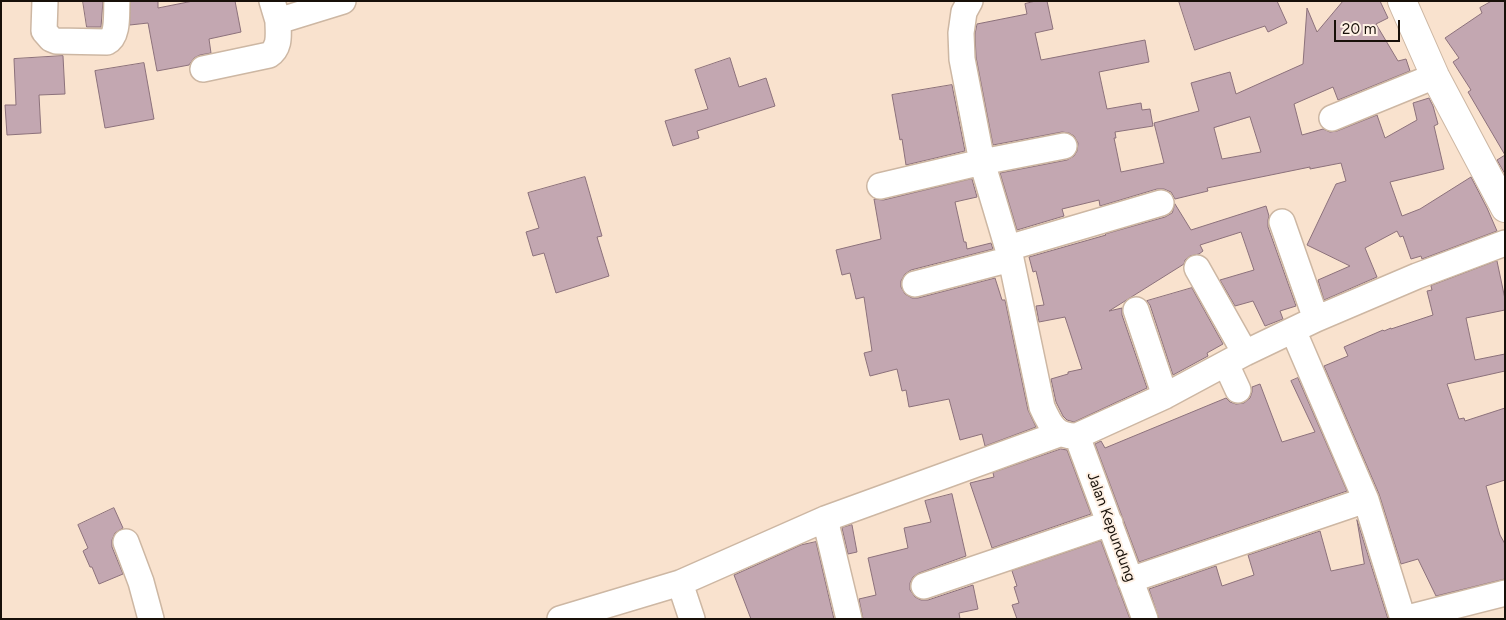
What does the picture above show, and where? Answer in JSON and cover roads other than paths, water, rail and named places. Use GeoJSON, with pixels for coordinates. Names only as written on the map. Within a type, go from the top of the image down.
{"type":"FeatureCollection","features":[{"type":"Feature","properties":{"kind":"street"},"geometry":{"type":"LineString","coordinates":[[45,1],[44,31],[51,39],[56,41],[107,42],[115,33],[117,1]]}},
{"type":"Feature","properties":{"kind":"street"},"geometry":{"type":"LineString","coordinates":[[203,69],[270,55],[278,45],[275,11],[344,1]]}},
{"type":"Feature","properties":{"kind":"street","name":"Jalan Kepundung"},"geometry":{"type":"LineString","coordinates":[[970,1],[964,12],[961,33],[962,59],[982,162],[1009,254],[1042,407],[1048,421],[1068,435],[1110,523],[1145,619]]}},
{"type":"Feature","properties":{"kind":"street"},"geometry":{"type":"LineString","coordinates":[[1408,4],[1435,76],[1505,208]]}},
{"type":"Feature","properties":{"kind":"street"},"geometry":{"type":"LineString","coordinates":[[1332,118],[1435,76]]}},
{"type":"Feature","properties":{"kind":"street"},"geometry":{"type":"LineString","coordinates":[[880,186],[982,162],[1064,146]]}},
{"type":"Feature","properties":{"kind":"street"},"geometry":{"type":"LineString","coordinates":[[915,284],[1162,203]]}},
{"type":"Feature","properties":{"kind":"street"},"geometry":{"type":"LineString","coordinates":[[1282,222],[1316,318]]}},
{"type":"Feature","properties":{"kind":"street"},"geometry":{"type":"LineString","coordinates":[[560,619],[680,583],[825,520],[1068,435],[1165,396],[1316,318],[1505,242]]}},
{"type":"Feature","properties":{"kind":"street"},"geometry":{"type":"LineString","coordinates":[[1197,268],[1236,358],[1238,390]]}},
{"type":"Feature","properties":{"kind":"street"},"geometry":{"type":"LineString","coordinates":[[1136,310],[1165,396]]}},
{"type":"Feature","properties":{"kind":"street"},"geometry":{"type":"LineString","coordinates":[[1293,330],[1366,500],[1403,619],[1505,593]]}},
{"type":"Feature","properties":{"kind":"street"},"geometry":{"type":"LineString","coordinates":[[1130,580],[1366,500]]}},
{"type":"Feature","properties":{"kind":"street"},"geometry":{"type":"LineString","coordinates":[[825,520],[849,619]]}},
{"type":"Feature","properties":{"kind":"street"},"geometry":{"type":"LineString","coordinates":[[924,586],[1110,523]]}},
{"type":"Feature","properties":{"kind":"street"},"geometry":{"type":"LineString","coordinates":[[126,542],[141,582],[151,619]]}},
{"type":"Feature","properties":{"kind":"street"},"geometry":{"type":"LineString","coordinates":[[680,583],[692,619]]}}]}
